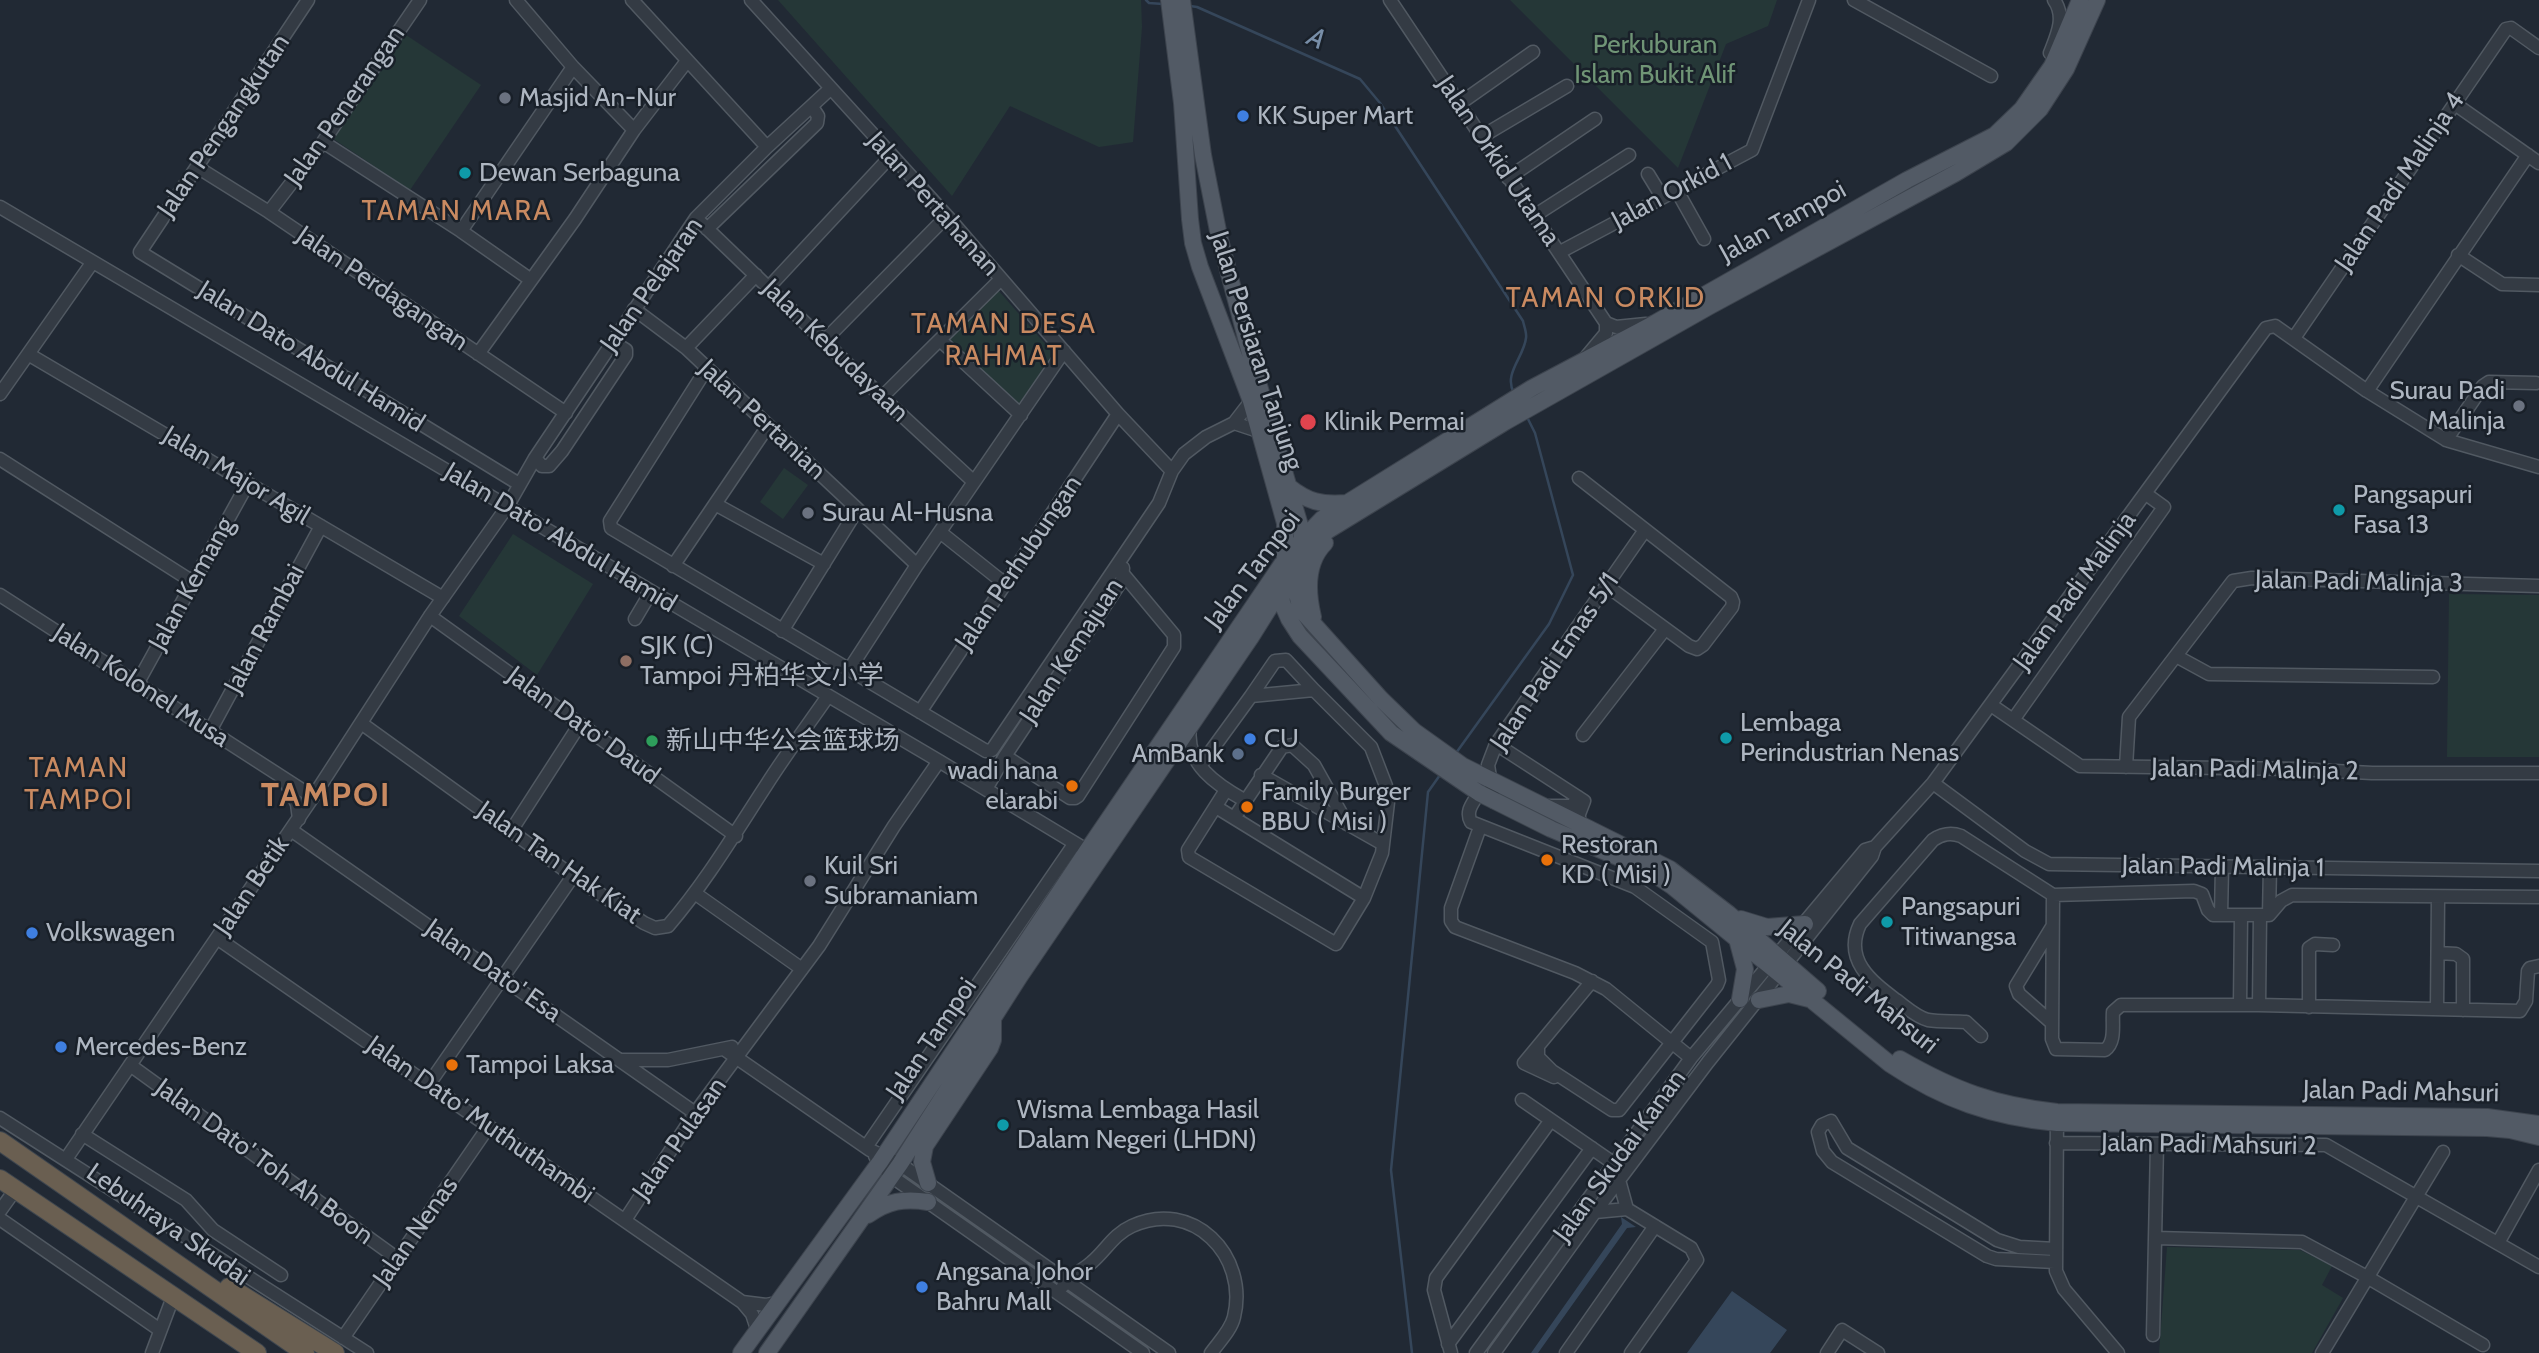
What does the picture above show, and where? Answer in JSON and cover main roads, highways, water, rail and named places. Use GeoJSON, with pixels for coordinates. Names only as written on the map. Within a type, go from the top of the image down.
{"type":"FeatureCollection","features":[{"type":"Feature","properties":{"kind":"highway","name":"Lebuhraya Skudai"},"geometry":{"type":"LineString","coordinates":[[0,1141],[305,1353]]}},
{"type":"Feature","properties":{"kind":"highway","name":"Lebuhraya Skudai"},"geometry":{"type":"LineString","coordinates":[[0,1179],[257,1353]]}},
{"type":"Feature","properties":{"kind":"highway"},"geometry":{"type":"LineString","coordinates":[[158,1250],[188,1263],[339,1345]]}},
{"type":"Feature","properties":{"kind":"highway"},"geometry":{"type":"LineString","coordinates":[[207,1319],[242,1353]]}},
{"type":"Feature","properties":{"kind":"main road","name":"Jalan Persiaran Tanjung"},"geometry":{"type":"LineString","coordinates":[[1169,0],[1182,103],[1189,219],[1200,267],[1251,401],[1285,523],[1291,561],[1280,589]]}},
{"type":"Feature","properties":{"kind":"main road","name":"Jalan Persiaran Tanjung"},"geometry":{"type":"LineString","coordinates":[[1182,0],[1208,186],[1219,236],[1302,539]]}},
{"type":"Feature","properties":{"kind":"main road","name":"Jalan Tampoi"},"geometry":{"type":"LineString","coordinates":[[1535,396],[1582,362],[1908,180],[1995,135],[2021,109],[2052,66],[2080,0]]}},
{"type":"Feature","properties":{"kind":"main road","name":"Jalan Tampoi"},"geometry":{"type":"LineString","coordinates":[[1291,561],[1302,539],[1322,519],[1346,503],[1535,396],[1710,306],[1956,173],[2006,143],[2040,109],[2066,69],[2097,0]]}},
{"type":"Feature","properties":{"kind":"main road"},"geometry":{"type":"LineString","coordinates":[[1194,243],[1204,267],[1213,273],[1218,267],[1219,236]]}},
{"type":"Feature","properties":{"kind":"main road","name":"Jalan Tampoi"},"geometry":{"type":"LineString","coordinates":[[741,1353],[1262,591],[1291,561],[1327,531],[1500,416]]}},
{"type":"Feature","properties":{"kind":"main road"},"geometry":{"type":"LineString","coordinates":[[1288,486],[1301,497],[1311,500],[1330,504],[1346,503]]}},
{"type":"Feature","properties":{"kind":"main road"},"geometry":{"type":"LineString","coordinates":[[1316,628],[1308,598],[1309,577],[1315,555],[1335,533],[1368,512],[1383,495]]}},
{"type":"Feature","properties":{"kind":"main road"},"geometry":{"type":"LineString","coordinates":[[1262,591],[1277,551],[1279,503]]}},
{"type":"Feature","properties":{"kind":"main road","name":"Jalan Padi Mahsuri"},"geometry":{"type":"LineString","coordinates":[[1291,561],[1301,610],[1431,752]]}},
{"type":"Feature","properties":{"kind":"main road","name":"Jalan Tampoi"},"geometry":{"type":"LineString","coordinates":[[767,1353],[895,1170],[993,1018],[1087,850],[1190,723],[1251,637],[1280,589]]}},
{"type":"Feature","properties":{"kind":"main road","name":"Jalan Padi Mahsuri"},"geometry":{"type":"LineString","coordinates":[[1280,589],[1286,614],[1300,636],[1387,729],[1431,752],[1459,771],[1479,793],[1648,870],[1737,939],[1778,963],[1822,996],[1897,1057],[1942,1083],[1993,1101],[2057,1117]]}},
{"type":"Feature","properties":{"kind":"main road"},"geometry":{"type":"LineString","coordinates":[[1251,637],[1272,624],[1291,628],[1300,636]]}},
{"type":"Feature","properties":{"kind":"main road","name":"Jalan Padi Mahsuri"},"geometry":{"type":"LineString","coordinates":[[1459,771],[1490,780],[1670,869],[1729,914],[1814,1001],[1858,1039],[1924,1086],[1967,1105],[1999,1115],[2510,1130],[2538,1127]]}},
{"type":"Feature","properties":{"kind":"main road"},"geometry":{"type":"LineString","coordinates":[[1729,914],[1767,926],[1805,924]]}},
{"type":"Feature","properties":{"kind":"main road"},"geometry":{"type":"LineString","coordinates":[[1737,939],[1745,969],[1740,999]]}},
{"type":"Feature","properties":{"kind":"main road"},"geometry":{"type":"LineString","coordinates":[[1759,1000],[1789,994],[1814,1001]]}},
{"type":"Feature","properties":{"kind":"main road"},"geometry":{"type":"LineString","coordinates":[[928,1184],[922,1162],[925,1146],[990,1048],[993,1040],[993,1018]]}},
{"type":"Feature","properties":{"kind":"main road"},"geometry":{"type":"LineString","coordinates":[[857,1223],[876,1209],[897,1200],[929,1202]]}},
{"type":"Feature","properties":{"kind":"water"},"geometry":{"type":"Polygon","coordinates":[[[1621,1217],[1636,1227],[1627,1228],[1538,1353],[1531,1353],[1622,1224],[1621,1217]]]}},
{"type":"Feature","properties":{"kind":"water"},"geometry":{"type":"Polygon","coordinates":[[[1732,1291],[1787,1330],[1770,1353],[1687,1353],[1732,1291]]]}},
{"type":"Feature","properties":{"kind":"waterway","name":"A"},"geometry":{"type":"LineString","coordinates":[[1146,0],[1149,3],[1163,4]]}},
{"type":"Feature","properties":{"kind":"waterway"},"geometry":{"type":"LineString","coordinates":[[1190,6],[1360,79],[1380,103],[1523,321],[1526,338],[1512,372],[1511,386],[1514,393]]}},
{"type":"Feature","properties":{"kind":"waterway"},"geometry":{"type":"LineString","coordinates":[[1456,753],[1549,624],[1573,575],[1535,433],[1527,417]]}},
{"type":"Feature","properties":{"kind":"waterway"},"geometry":{"type":"LineString","coordinates":[[1412,1353],[1391,1170],[1428,792],[1440,775]]}},
{"type":"Feature","properties":{"kind":"place","name":"Masjid An-Nur"},"geometry":{"type":"Point","coordinates":[505,98]}},
{"type":"Feature","properties":{"kind":"place","name":"KK Super Mart"},"geometry":{"type":"Point","coordinates":[1243,116]}},
{"type":"Feature","properties":{"kind":"place","name":"Dewan Serbaguna"},"geometry":{"type":"Point","coordinates":[465,173]}},
{"type":"Feature","properties":{"kind":"place","name":"Surau Padi Malinja"},"geometry":{"type":"Point","coordinates":[2519,406]}},
{"type":"Feature","properties":{"kind":"place","name":"Klinik Permai"},"geometry":{"type":"Point","coordinates":[1308,422]}},
{"type":"Feature","properties":{"kind":"place","name":"Pangsapuri Fasa 13"},"geometry":{"type":"Point","coordinates":[2339,510]}},
{"type":"Feature","properties":{"kind":"place","name":"Surau Al-Husna"},"geometry":{"type":"Point","coordinates":[808,513]}},
{"type":"Feature","properties":{"kind":"place","name":"SJK (C) Tampoi 丹柏华文小学"},"geometry":{"type":"Point","coordinates":[626,661]}},
{"type":"Feature","properties":{"kind":"place","name":"Lembaga Perindustrian Nenas"},"geometry":{"type":"Point","coordinates":[1726,738]}},
{"type":"Feature","properties":{"kind":"place","name":"CU"},"geometry":{"type":"Point","coordinates":[1250,739]}},
{"type":"Feature","properties":{"kind":"place","name":"新山中华公会篮球场"},"geometry":{"type":"Point","coordinates":[652,741]}},
{"type":"Feature","properties":{"kind":"place","name":"AmBank"},"geometry":{"type":"Point","coordinates":[1238,754]}},
{"type":"Feature","properties":{"kind":"place","name":"wadi hana elarabi"},"geometry":{"type":"Point","coordinates":[1072,786]}},
{"type":"Feature","properties":{"kind":"place","name":"Family Burger BBU ( Misi )"},"geometry":{"type":"Point","coordinates":[1247,807]}},
{"type":"Feature","properties":{"kind":"place","name":"Restoran KD ( Misi )"},"geometry":{"type":"Point","coordinates":[1547,860]}},
{"type":"Feature","properties":{"kind":"place","name":"Kuil Sri Subramaniam"},"geometry":{"type":"Point","coordinates":[810,881]}},
{"type":"Feature","properties":{"kind":"place","name":"Pangsapuri Titiwangsa"},"geometry":{"type":"Point","coordinates":[1887,922]}},
{"type":"Feature","properties":{"kind":"place","name":"Volkswagen"},"geometry":{"type":"Point","coordinates":[32,933]}},
{"type":"Feature","properties":{"kind":"place","name":"Mercedes-Benz"},"geometry":{"type":"Point","coordinates":[61,1047]}},
{"type":"Feature","properties":{"kind":"place","name":"Tampoi Laksa"},"geometry":{"type":"Point","coordinates":[452,1065]}},
{"type":"Feature","properties":{"kind":"place","name":"Wisma Lembaga Hasil Dalam Negeri (LHDN)"},"geometry":{"type":"Point","coordinates":[1003,1125]}},
{"type":"Feature","properties":{"kind":"place","name":"Angsana Johor Bahru Mall"},"geometry":{"type":"Point","coordinates":[922,1287]}},
{"type":"Feature","properties":{"kind":"district","name":"TAMAN MARA"},"geometry":{"type":"Point","coordinates":[457,212]}},
{"type":"Feature","properties":{"kind":"district","name":"TAMAN ORKID"},"geometry":{"type":"Point","coordinates":[1606,299]}},
{"type":"Feature","properties":{"kind":"district","name":"TAMAN DESA RAHMAT"},"geometry":{"type":"Point","coordinates":[1004,341]}},
{"type":"Feature","properties":{"kind":"district","name":"TAMAN TAMPOI"},"geometry":{"type":"Point","coordinates":[79,785]}},
{"type":"Feature","properties":{"kind":"district","name":"TAMPOI"},"geometry":{"type":"Point","coordinates":[326,796]}},
{"type":"Feature","properties":{"kind":"park label","name":"Perkuburan Islam Bukit Alif"},"geometry":{"type":"Point","coordinates":[1655,60]}}]}
